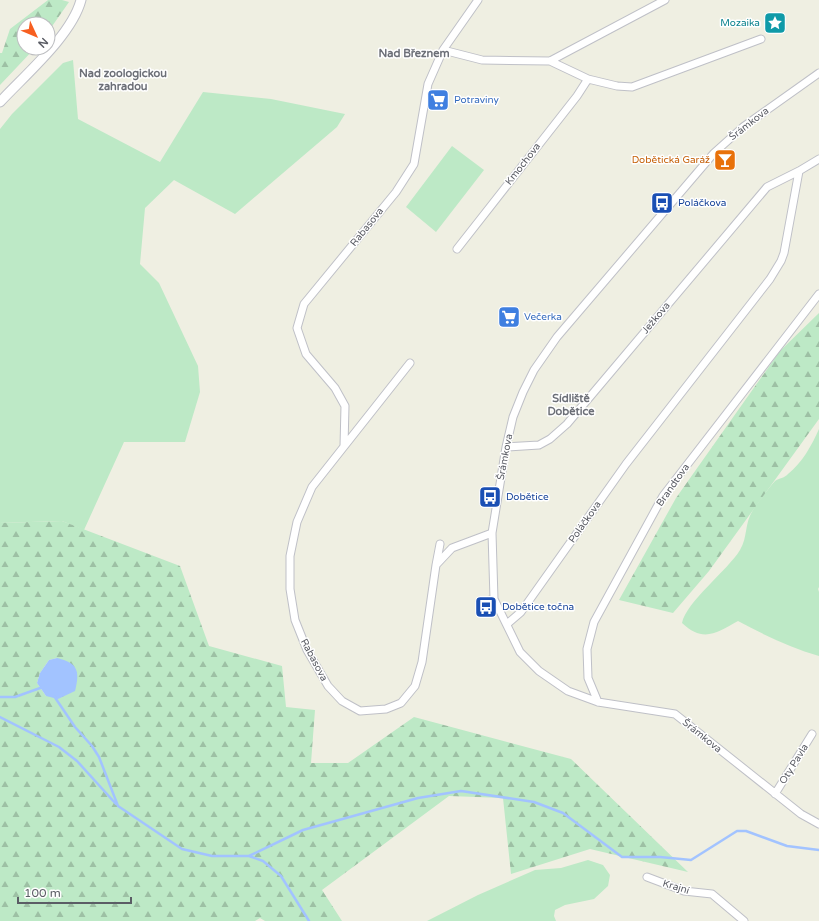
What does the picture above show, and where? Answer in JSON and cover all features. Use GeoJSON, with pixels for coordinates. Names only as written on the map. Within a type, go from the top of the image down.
{"type":"FeatureCollection","features":[{"type":"Feature","properties":{"kind":"street"},"geometry":{"type":"LineString","coordinates":[[0,102],[62,36],[74,17],[81,0]]}},
{"type":"Feature","properties":{"kind":"street","name":"Rabasova"},"geometry":{"type":"LineString","coordinates":[[344,446],[345,406],[335,388],[306,354],[297,328],[304,304],[396,192],[414,164],[428,84],[443,50],[478,0]]}},
{"type":"Feature","properties":{"kind":"street"},"geometry":{"type":"LineString","coordinates":[[550,60],[665,0]]}},
{"type":"Feature","properties":{"kind":"street"},"geometry":{"type":"LineString","coordinates":[[443,50],[482,60],[550,60],[588,79],[617,86],[632,87],[761,39]]}},
{"type":"Feature","properties":{"kind":"street","name":"Šrámkova"},"geometry":{"type":"LineString","coordinates":[[819,73],[743,127],[714,153],[566,327],[534,370],[513,417],[506,447],[492,533],[494,599],[520,652],[539,672],[568,691],[598,702],[675,714],[801,814],[819,824]]}},
{"type":"Feature","properties":{"kind":"street","name":"Kmochova"},"geometry":{"type":"LineString","coordinates":[[457,248],[577,96],[588,79]]}},
{"type":"Feature","properties":{"kind":"street"},"geometry":{"type":"LineString","coordinates":[[799,171],[819,159]]}},
{"type":"Feature","properties":{"kind":"street","name":"Ježkova"},"geometry":{"type":"LineString","coordinates":[[506,447],[539,445],[550,439],[567,424],[767,187],[799,171]]}},
{"type":"Feature","properties":{"kind":"street","name":"Poláčkova"},"geometry":{"type":"LineString","coordinates":[[507,624],[521,612],[626,464],[770,279],[781,261],[788,236],[799,171]]}},
{"type":"Feature","properties":{"kind":"street","name":"Brandtova"},"geometry":{"type":"LineString","coordinates":[[598,702],[588,678],[587,649],[597,616],[663,496],[819,294]]}},
{"type":"Feature","properties":{"kind":"street","name":"Rabasova"},"geometry":{"type":"LineString","coordinates":[[410,363],[312,487],[297,522],[290,556],[290,588],[295,620],[307,650],[328,686],[342,701],[360,711],[386,709],[401,703],[415,686],[422,662],[440,544]]}},
{"type":"Feature","properties":{"kind":"street"},"geometry":{"type":"LineString","coordinates":[[436,565],[452,548],[492,533]]}},
{"type":"Feature","properties":{"kind":"street"},"geometry":{"type":"LineString","coordinates":[[482,602],[494,599]]}},
{"type":"Feature","properties":{"kind":"street","name":"Oty Pavla"},"geometry":{"type":"LineString","coordinates":[[775,794],[812,734]]}},
{"type":"Feature","properties":{"kind":"street","name":"Krajní"},"geometry":{"type":"LineString","coordinates":[[647,877],[684,891],[712,894],[744,921]]}},
{"type":"Feature","properties":{"kind":"green space"},"geometry":{"type":"Polygon","coordinates":[[[48,0],[62,0],[69,2],[56,21],[56,16],[27,16],[48,0]]]}},
{"type":"Feature","properties":{"kind":"green space"},"geometry":{"type":"Polygon","coordinates":[[[16,24],[16,56],[27,56],[0,85],[0,53],[2,53],[10,29],[16,24]]]}},
{"type":"Feature","properties":{"kind":"green space"},"geometry":{"type":"Polygon","coordinates":[[[73,60],[78,119],[160,162],[203,92],[271,99],[345,114],[337,127],[235,214],[174,180],[145,208],[140,264],[159,283],[198,366],[200,392],[185,442],[124,442],[84,530],[62,521],[0,523],[0,129],[12,114],[63,63],[73,60]]]}},
{"type":"Feature","properties":{"kind":"green space"},"geometry":{"type":"Polygon","coordinates":[[[452,146],[484,170],[436,232],[406,207],[452,146]]]}},
{"type":"Feature","properties":{"kind":"green space"},"geometry":{"type":"Polygon","coordinates":[[[819,313],[819,419],[709,571],[673,613],[619,600],[676,498],[780,351],[819,313]]]}},
{"type":"Feature","properties":{"kind":"green space"},"geometry":{"type":"Polygon","coordinates":[[[819,429],[819,656],[778,641],[738,621],[710,634],[697,633],[690,629],[682,623],[685,615],[699,596],[740,550],[744,540],[748,520],[754,508],[775,481],[787,475],[798,465],[810,447],[819,429]]]}},
{"type":"Feature","properties":{"kind":"green space"},"geometry":{"type":"Polygon","coordinates":[[[62,521],[180,566],[209,646],[282,666],[286,707],[315,710],[311,763],[348,763],[414,717],[571,759],[688,872],[590,849],[511,874],[503,798],[449,796],[322,890],[342,921],[265,921],[260,918],[255,921],[0,921],[0,523],[62,521]],[[57,658],[49,660],[40,673],[37,683],[46,696],[57,658]]]}},
{"type":"Feature","properties":{"kind":"green space"},"geometry":{"type":"Polygon","coordinates":[[[588,860],[603,865],[610,875],[608,886],[594,899],[565,905],[555,910],[554,916],[556,921],[427,921],[478,895],[535,870],[561,868],[588,860]]]}},
{"type":"Feature","properties":{"kind":"water"},"geometry":{"type":"Polygon","coordinates":[[[57,658],[73,665],[77,673],[77,684],[75,691],[58,699],[46,696],[37,683],[40,673],[49,660],[57,658]]]}},
{"type":"Feature","properties":{"kind":"waterway"},"geometry":{"type":"LineString","coordinates":[[0,697],[15,697],[43,687]]}},
{"type":"Feature","properties":{"kind":"waterway"},"geometry":{"type":"LineString","coordinates":[[54,696],[75,727],[92,746],[99,757],[118,806],[182,849],[212,856],[249,856],[303,830],[418,798],[461,791],[534,802],[563,813],[622,857],[660,857],[691,860],[737,831],[746,831],[787,846],[819,850]]}},
{"type":"Feature","properties":{"kind":"waterway"},"geometry":{"type":"LineString","coordinates":[[0,717],[59,747],[77,761],[116,804]]}},
{"type":"Feature","properties":{"kind":"waterway"},"geometry":{"type":"LineString","coordinates":[[249,856],[263,861],[281,876],[309,921]]}},
{"type":"Feature","properties":{"kind":"place","name":"Mozaika"},"geometry":{"type":"Point","coordinates":[775,23]}},
{"type":"Feature","properties":{"kind":"place","name":"Potraviny"},"geometry":{"type":"Point","coordinates":[438,100]}},
{"type":"Feature","properties":{"kind":"place","name":"Dobětická Garáž"},"geometry":{"type":"Point","coordinates":[725,160]}},
{"type":"Feature","properties":{"kind":"place","name":"Poláčkova"},"geometry":{"type":"Point","coordinates":[662,203]}},
{"type":"Feature","properties":{"kind":"place","name":"Večerka"},"geometry":{"type":"Point","coordinates":[509,317]}},
{"type":"Feature","properties":{"kind":"place","name":"Dobětice"},"geometry":{"type":"Point","coordinates":[490,497]}},
{"type":"Feature","properties":{"kind":"place","name":"Dobětice točna"},"geometry":{"type":"Point","coordinates":[486,607]}},
{"type":"Feature","properties":{"kind":"district","name":"Nad Březnem"},"geometry":{"type":"Point","coordinates":[414,53]}},
{"type":"Feature","properties":{"kind":"district","name":"Nad zoologickou zahradou"},"geometry":{"type":"Point","coordinates":[123,79]}},
{"type":"Feature","properties":{"kind":"district","name":"Sídliště Dobětice"},"geometry":{"type":"Point","coordinates":[571,404]}}]}
